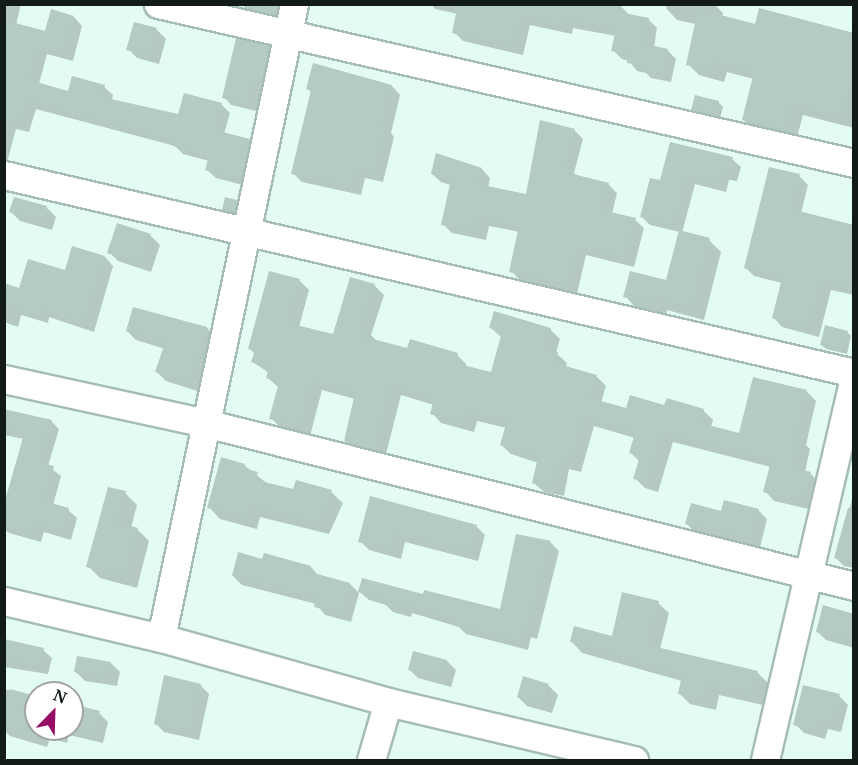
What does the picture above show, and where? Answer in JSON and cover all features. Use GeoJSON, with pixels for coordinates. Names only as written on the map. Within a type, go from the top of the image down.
{"type":"FeatureCollection","features":[{"type":"Feature","properties":{"kind":"street"},"geometry":{"type":"LineString","coordinates":[[158,4],[854,163]]}},
{"type":"Feature","properties":{"kind":"street"},"geometry":{"type":"LineString","coordinates":[[161,638],[294,4]]}},
{"type":"Feature","properties":{"kind":"street"},"geometry":{"type":"LineString","coordinates":[[4,175],[854,373]]}},
{"type":"Feature","properties":{"kind":"street"},"geometry":{"type":"LineString","coordinates":[[4,379],[205,423],[854,586]]}},
{"type":"Feature","properties":{"kind":"street"},"geometry":{"type":"LineString","coordinates":[[765,760],[854,379]]}},
{"type":"Feature","properties":{"kind":"street"},"geometry":{"type":"LineString","coordinates":[[4,601],[161,638],[388,702],[634,760]]}},
{"type":"Feature","properties":{"kind":"street"},"geometry":{"type":"LineString","coordinates":[[371,760],[388,702]]}},
{"type":"Feature","properties":{"kind":"building"},"geometry":{"type":"Polygon","coordinates":[[[245,4],[278,4],[276,15],[244,8],[245,4]]]}},
{"type":"Feature","properties":{"kind":"building"},"geometry":{"type":"Polygon","coordinates":[[[458,4],[621,4],[619,12],[649,18],[645,44],[668,49],[663,74],[640,70],[641,66],[627,63],[628,55],[611,51],[616,30],[564,20],[563,26],[521,16],[515,47],[452,33],[458,4]]]}},
{"type":"Feature","properties":{"kind":"building"},"geometry":{"type":"Polygon","coordinates":[[[759,8],[854,33],[854,89],[850,88],[843,118],[792,105],[785,131],[742,120],[754,72],[716,62],[713,72],[686,65],[698,9],[755,24],[759,8]]]}},
{"type":"Feature","properties":{"kind":"building"},"geometry":{"type":"Polygon","coordinates":[[[51,9],[74,16],[64,53],[38,46],[29,80],[68,91],[72,76],[105,85],[102,97],[178,114],[184,93],[222,103],[215,130],[250,139],[241,180],[205,170],[209,156],[173,146],[175,141],[27,101],[21,124],[4,120],[4,33],[8,21],[45,31],[51,9]]]}},
{"type":"Feature","properties":{"kind":"building"},"geometry":{"type":"Polygon","coordinates":[[[134,22],[157,28],[150,56],[126,50],[134,22]]]}},
{"type":"Feature","properties":{"kind":"building"},"geometry":{"type":"Polygon","coordinates":[[[236,38],[269,46],[263,77],[256,75],[248,105],[222,98],[236,38]]]}},
{"type":"Feature","properties":{"kind":"building"},"geometry":{"type":"Polygon","coordinates":[[[313,63],[392,85],[382,126],[386,127],[374,174],[357,170],[353,188],[291,174],[311,90],[306,89],[313,63]]]}},
{"type":"Feature","properties":{"kind":"building"},"geometry":{"type":"Polygon","coordinates":[[[695,95],[719,101],[716,115],[691,110],[695,95]]]}},
{"type":"Feature","properties":{"kind":"building"},"geometry":{"type":"Polygon","coordinates":[[[540,120],[575,129],[566,166],[571,167],[569,173],[609,183],[602,210],[636,218],[626,259],[578,247],[569,286],[509,272],[519,226],[480,218],[477,232],[441,225],[451,179],[431,174],[436,153],[482,168],[478,184],[526,194],[540,120]]]}},
{"type":"Feature","properties":{"kind":"building"},"geometry":{"type":"Polygon","coordinates":[[[670,142],[733,157],[729,174],[721,172],[718,185],[687,177],[674,226],[640,217],[650,178],[660,180],[670,142]]]}},
{"type":"Feature","properties":{"kind":"building"},"geometry":{"type":"Polygon","coordinates":[[[769,167],[800,174],[791,209],[854,225],[854,290],[822,282],[810,329],[772,318],[782,278],[744,268],[769,167]]]}},
{"type":"Feature","properties":{"kind":"building"},"geometry":{"type":"Polygon","coordinates":[[[14,197],[47,206],[43,222],[9,212],[14,197]]]}},
{"type":"Feature","properties":{"kind":"building"},"geometry":{"type":"Polygon","coordinates":[[[225,197],[237,200],[234,212],[222,210],[225,197]]]}},
{"type":"Feature","properties":{"kind":"building"},"geometry":{"type":"Polygon","coordinates":[[[117,223],[151,234],[142,264],[107,253],[117,223]]]}},
{"type":"Feature","properties":{"kind":"building"},"geometry":{"type":"Polygon","coordinates":[[[679,230],[710,238],[692,308],[655,299],[654,305],[623,297],[630,271],[666,280],[679,230]]]}},
{"type":"Feature","properties":{"kind":"building"},"geometry":{"type":"Polygon","coordinates":[[[72,246],[105,256],[85,324],[41,309],[39,316],[4,305],[4,283],[19,288],[28,259],[65,270],[72,246]]]}},
{"type":"Feature","properties":{"kind":"building"},"geometry":{"type":"Polygon","coordinates":[[[269,271],[300,279],[288,323],[333,334],[350,277],[375,284],[361,327],[368,329],[365,337],[407,348],[410,339],[458,353],[455,363],[491,372],[502,332],[489,328],[494,311],[551,328],[545,348],[558,352],[555,363],[597,375],[590,398],[626,408],[630,395],[664,405],[667,398],[704,409],[700,423],[739,433],[753,377],[807,390],[796,437],[801,438],[794,468],[811,472],[804,502],[763,492],[771,461],[663,433],[649,483],[633,479],[640,456],[629,453],[635,433],[584,418],[572,463],[560,460],[554,488],[532,483],[538,457],[500,445],[507,421],[468,412],[465,424],[430,414],[434,399],[392,386],[375,450],[344,441],[355,393],[312,381],[300,427],[269,419],[279,382],[266,378],[269,368],[251,362],[255,351],[248,349],[269,271]]]}},
{"type":"Feature","properties":{"kind":"building"},"geometry":{"type":"Polygon","coordinates":[[[133,307],[207,327],[191,384],[155,372],[165,343],[126,331],[133,307]]]}},
{"type":"Feature","properties":{"kind":"building"},"geometry":{"type":"Polygon","coordinates":[[[825,325],[848,331],[843,351],[820,345],[825,325]]]}},
{"type":"Feature","properties":{"kind":"building"},"geometry":{"type":"Polygon","coordinates":[[[4,409],[52,420],[39,462],[54,466],[44,501],[69,508],[63,532],[36,525],[33,535],[4,526],[4,504],[24,434],[4,429],[4,409]]]}},
{"type":"Feature","properties":{"kind":"building"},"geometry":{"type":"Polygon","coordinates":[[[221,457],[245,464],[244,468],[258,472],[256,480],[293,489],[296,480],[332,490],[327,508],[323,507],[318,524],[249,506],[246,518],[207,508],[221,457]]]}},
{"type":"Feature","properties":{"kind":"building"},"geometry":{"type":"Polygon","coordinates":[[[108,487],[126,491],[117,522],[138,528],[125,577],[86,567],[108,487]]]}},
{"type":"Feature","properties":{"kind":"building"},"geometry":{"type":"Polygon","coordinates":[[[370,496],[477,525],[469,553],[397,534],[392,551],[358,542],[370,496]]]}},
{"type":"Feature","properties":{"kind":"building"},"geometry":{"type":"Polygon","coordinates":[[[724,500],[759,509],[751,539],[685,524],[691,503],[721,511],[724,500]]]}},
{"type":"Feature","properties":{"kind":"building"},"geometry":{"type":"Polygon","coordinates":[[[848,508],[854,508],[854,563],[834,558],[848,508]]]}},
{"type":"Feature","properties":{"kind":"building"},"geometry":{"type":"Polygon","coordinates":[[[516,534],[551,541],[529,631],[522,629],[519,642],[456,626],[457,621],[404,605],[403,609],[383,604],[384,600],[358,592],[362,578],[423,594],[424,590],[500,609],[516,534]]]}},
{"type":"Feature","properties":{"kind":"building"},"geometry":{"type":"Polygon","coordinates":[[[238,552],[262,559],[264,553],[311,566],[310,572],[350,583],[342,614],[314,607],[316,598],[232,576],[238,552]]]}},
{"type":"Feature","properties":{"kind":"building"},"geometry":{"type":"Polygon","coordinates":[[[622,592],[659,601],[648,645],[758,671],[752,695],[709,685],[705,700],[678,694],[682,675],[570,642],[574,626],[612,636],[622,592]]]}},
{"type":"Feature","properties":{"kind":"building"},"geometry":{"type":"Polygon","coordinates":[[[823,605],[854,614],[849,641],[816,632],[823,605]]]}},
{"type":"Feature","properties":{"kind":"building"},"geometry":{"type":"Polygon","coordinates":[[[4,639],[44,648],[39,666],[4,660],[4,639]]]}},
{"type":"Feature","properties":{"kind":"building"},"geometry":{"type":"Polygon","coordinates":[[[413,651],[447,660],[442,679],[408,670],[413,651]]]}},
{"type":"Feature","properties":{"kind":"building"},"geometry":{"type":"Polygon","coordinates":[[[77,656],[111,662],[109,678],[74,672],[77,656]]]}},
{"type":"Feature","properties":{"kind":"building"},"geometry":{"type":"Polygon","coordinates":[[[164,675],[201,684],[190,732],[154,724],[164,675]]]}},
{"type":"Feature","properties":{"kind":"building"},"geometry":{"type":"Polygon","coordinates":[[[523,676],[549,684],[543,705],[517,697],[523,676]]]}},
{"type":"Feature","properties":{"kind":"building"},"geometry":{"type":"Polygon","coordinates":[[[803,685],[840,694],[832,724],[819,721],[816,731],[793,725],[803,685]]]}},
{"type":"Feature","properties":{"kind":"building"},"geometry":{"type":"Polygon","coordinates":[[[10,689],[24,693],[24,735],[4,729],[4,709],[10,689]]]}},
{"type":"Feature","properties":{"kind":"building"},"geometry":{"type":"Polygon","coordinates":[[[84,707],[100,711],[94,735],[84,733],[84,707]]]}}]}
